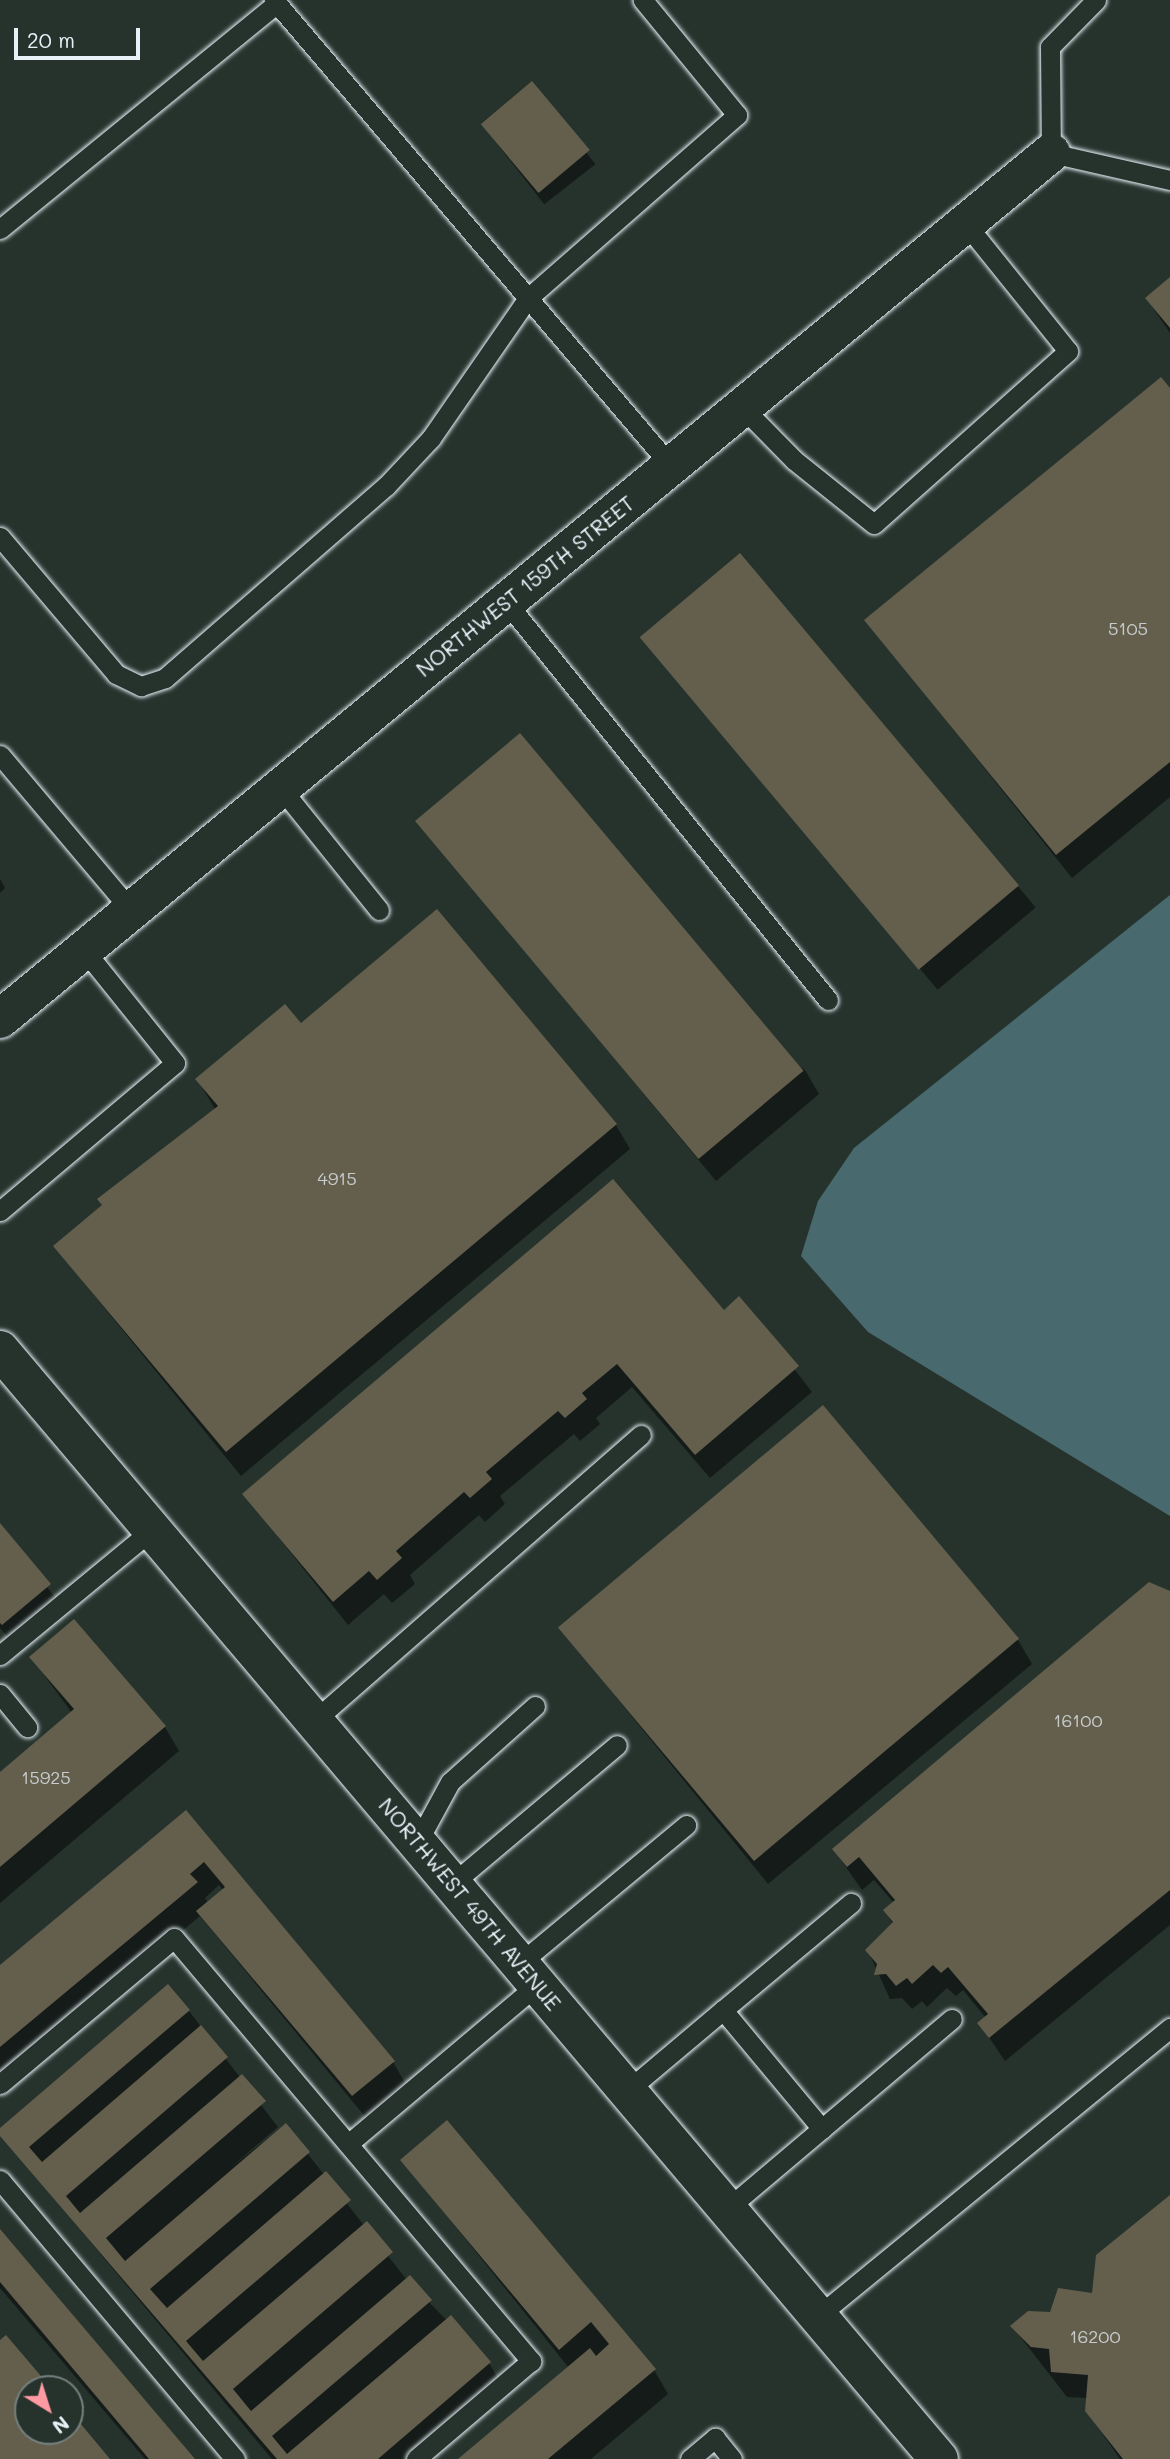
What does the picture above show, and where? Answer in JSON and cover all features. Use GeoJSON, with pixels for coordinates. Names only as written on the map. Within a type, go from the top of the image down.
{"type":"FeatureCollection","features":[{"type":"Feature","properties":{"kind":"street","name":"NORTHWEST 159TH STREET"},"geometry":{"type":"LineString","coordinates":[[0,1019],[1051,153]]}},
{"type":"Feature","properties":{"kind":"street","name":"NORTHWEST 49TH AVENUE"},"geometry":{"type":"LineString","coordinates":[[0,1350],[154,1528],[939,2459]]}},
{"type":"Feature","properties":{"kind":"lane"},"geometry":{"type":"LineString","coordinates":[[0,537],[116,674],[141,686],[164,678],[386,486],[431,438],[528,298],[737,115],[643,0]]}},
{"type":"Feature","properties":{"kind":"lane"},"geometry":{"type":"LineString","coordinates":[[1096,0],[1050,47],[1051,153],[1170,180]]}},
{"type":"Feature","properties":{"kind":"lane"},"geometry":{"type":"LineString","coordinates":[[0,229],[276,1],[671,466]]}},
{"type":"Feature","properties":{"kind":"lane"},"geometry":{"type":"LineString","coordinates":[[742,407],[794,460],[874,524],[1068,351],[965,223]]}},
{"type":"Feature","properties":{"kind":"lane"},"geometry":{"type":"LineString","coordinates":[[506,602],[828,1000]]}},
{"type":"Feature","properties":{"kind":"lane"},"geometry":{"type":"LineString","coordinates":[[0,755],[131,910]]}},
{"type":"Feature","properties":{"kind":"lane"},"geometry":{"type":"LineString","coordinates":[[281,787],[379,910]]}},
{"type":"Feature","properties":{"kind":"lane"},"geometry":{"type":"LineString","coordinates":[[0,1212],[175,1063],[84,950]]}},
{"type":"Feature","properties":{"kind":"lane"},"geometry":{"type":"LineString","coordinates":[[315,1720],[641,1435]]}},
{"type":"Feature","properties":{"kind":"lane"},"geometry":{"type":"LineString","coordinates":[[0,1656],[154,1528]]}},
{"type":"Feature","properties":{"kind":"lane"},"geometry":{"type":"LineString","coordinates":[[0,1694],[27,1727]]}},
{"type":"Feature","properties":{"kind":"lane"},"geometry":{"type":"LineString","coordinates":[[418,1841],[450,1782],[535,1706]]}},
{"type":"Feature","properties":{"kind":"lane"},"geometry":{"type":"LineString","coordinates":[[453,1883],[617,1745]]}},
{"type":"Feature","properties":{"kind":"lane"},"geometry":{"type":"LineString","coordinates":[[348,2144],[685,1825]]}},
{"type":"Feature","properties":{"kind":"lane"},"geometry":{"type":"LineString","coordinates":[[628,2090],[851,1903]]}},
{"type":"Feature","properties":{"kind":"lane"},"geometry":{"type":"LineString","coordinates":[[0,2084],[174,1938],[531,2361],[416,2459]]}},
{"type":"Feature","properties":{"kind":"lane"},"geometry":{"type":"LineString","coordinates":[[723,2010],[822,2129]]}},
{"type":"Feature","properties":{"kind":"lane"},"geometry":{"type":"LineString","coordinates":[[728,2208],[953,2019]]}},
{"type":"Feature","properties":{"kind":"lane"},"geometry":{"type":"LineString","coordinates":[[818,2316],[1170,2028]]}},
{"type":"Feature","properties":{"kind":"lane"},"geometry":{"type":"LineString","coordinates":[[0,2180],[236,2459]]}},
{"type":"Feature","properties":{"kind":"lane"},"geometry":{"type":"LineString","coordinates":[[690,2459],[715,2438],[732,2459]]}},
{"type":"Feature","properties":{"kind":"water"},"geometry":{"type":"Polygon","coordinates":[[[1170,895],[1170,1516],[868,1332],[801,1256],[818,1201],[854,1148],[1170,895]]]}},
{"type":"Feature","properties":{"kind":"building"},"geometry":{"type":"Polygon","coordinates":[[[532,81],[590,150],[539,193],[481,124],[532,81]]]}},
{"type":"Feature","properties":{"kind":"building"},"geometry":{"type":"Polygon","coordinates":[[[1170,277],[1170,328],[1145,298],[1170,277]]]}},
{"type":"Feature","properties":{"kind":"building"},"geometry":{"type":"Polygon","coordinates":[[[1161,377],[1170,388],[1170,762],[1056,855],[864,620],[1161,377]]]}},
{"type":"Feature","properties":{"kind":"building"},"geometry":{"type":"Polygon","coordinates":[[[740,553],[1019,885],[919,970],[640,637],[740,553]]]}},
{"type":"Feature","properties":{"kind":"building"},"geometry":{"type":"Polygon","coordinates":[[[520,733],[803,1071],[699,1159],[415,821],[520,733]]]}},
{"type":"Feature","properties":{"kind":"building"},"geometry":{"type":"Polygon","coordinates":[[[437,909],[617,1124],[226,1452],[53,1246],[102,1205],[97,1199],[218,1106],[195,1079],[285,1004],[301,1023],[437,909]]]}},
{"type":"Feature","properties":{"kind":"building"},"geometry":{"type":"Polygon","coordinates":[[[613,1179],[724,1310],[739,1296],[799,1366],[695,1455],[617,1364],[582,1393],[587,1399],[565,1418],[558,1411],[486,1472],[492,1479],[470,1498],[464,1492],[396,1551],[402,1558],[377,1580],[369,1571],[333,1602],[242,1494],[613,1179]]]}},
{"type":"Feature","properties":{"kind":"building"},"geometry":{"type":"Polygon","coordinates":[[[823,1405],[1019,1639],[754,1861],[558,1627],[823,1405]]]}},
{"type":"Feature","properties":{"kind":"building"},"geometry":{"type":"Polygon","coordinates":[[[0,1523],[51,1584],[2,1625],[0,1623],[0,1523]]]}},
{"type":"Feature","properties":{"kind":"building"},"geometry":{"type":"Polygon","coordinates":[[[1149,1582],[1170,1591],[1170,1890],[989,2038],[977,2023],[988,2014],[948,1967],[941,1973],[933,1965],[912,1984],[907,1978],[896,1986],[886,1974],[874,1975],[877,1964],[865,1950],[893,1922],[883,1910],[895,1900],[859,1857],[847,1867],[832,1849],[1149,1582]]]}},
{"type":"Feature","properties":{"kind":"building"},"geometry":{"type":"Polygon","coordinates":[[[74,1619],[166,1726],[0,1867],[0,1772],[74,1709],[29,1657],[74,1619]]]}},
{"type":"Feature","properties":{"kind":"building"},"geometry":{"type":"Polygon","coordinates":[[[186,1810],[395,2061],[352,2096],[196,1911],[225,1887],[204,1862],[190,1874],[198,1882],[0,2047],[0,1965],[186,1810]]]}},
{"type":"Feature","properties":{"kind":"building"},"geometry":{"type":"Polygon","coordinates":[[[168,1984],[190,2010],[29,2147],[42,2162],[201,2025],[228,2057],[66,2196],[80,2213],[242,2074],[266,2101],[106,2238],[125,2261],[286,2123],[310,2152],[150,2289],[167,2308],[326,2171],[351,2200],[186,2341],[203,2361],[367,2221],[393,2252],[233,2389],[251,2411],[410,2275],[432,2300],[272,2436],[287,2454],[451,2315],[491,2362],[378,2459],[277,2459],[0,2136],[0,2128],[168,1984]]]}},
{"type":"Feature","properties":{"kind":"building"},"geometry":{"type":"Polygon","coordinates":[[[447,2120],[656,2369],[548,2459],[458,2459],[590,2348],[596,2356],[609,2344],[591,2322],[559,2350],[400,2160],[447,2120]]]}},
{"type":"Feature","properties":{"kind":"building"},"geometry":{"type":"Polygon","coordinates":[[[1170,2195],[1170,2459],[1123,2459],[1085,2411],[1088,2375],[1051,2372],[1049,2349],[1031,2347],[1010,2326],[1028,2311],[1050,2312],[1058,2288],[1092,2293],[1096,2255],[1170,2195]]]}},
{"type":"Feature","properties":{"kind":"building"},"geometry":{"type":"Polygon","coordinates":[[[0,2229],[195,2459],[149,2459],[84,2382],[84,2375],[78,2375],[0,2282],[0,2229]]]}},
{"type":"Feature","properties":{"kind":"building"},"geometry":{"type":"Polygon","coordinates":[[[6,2335],[40,2375],[14,2375],[14,2445],[84,2445],[84,2428],[110,2459],[0,2459],[0,2340],[6,2335]]]}}]}
